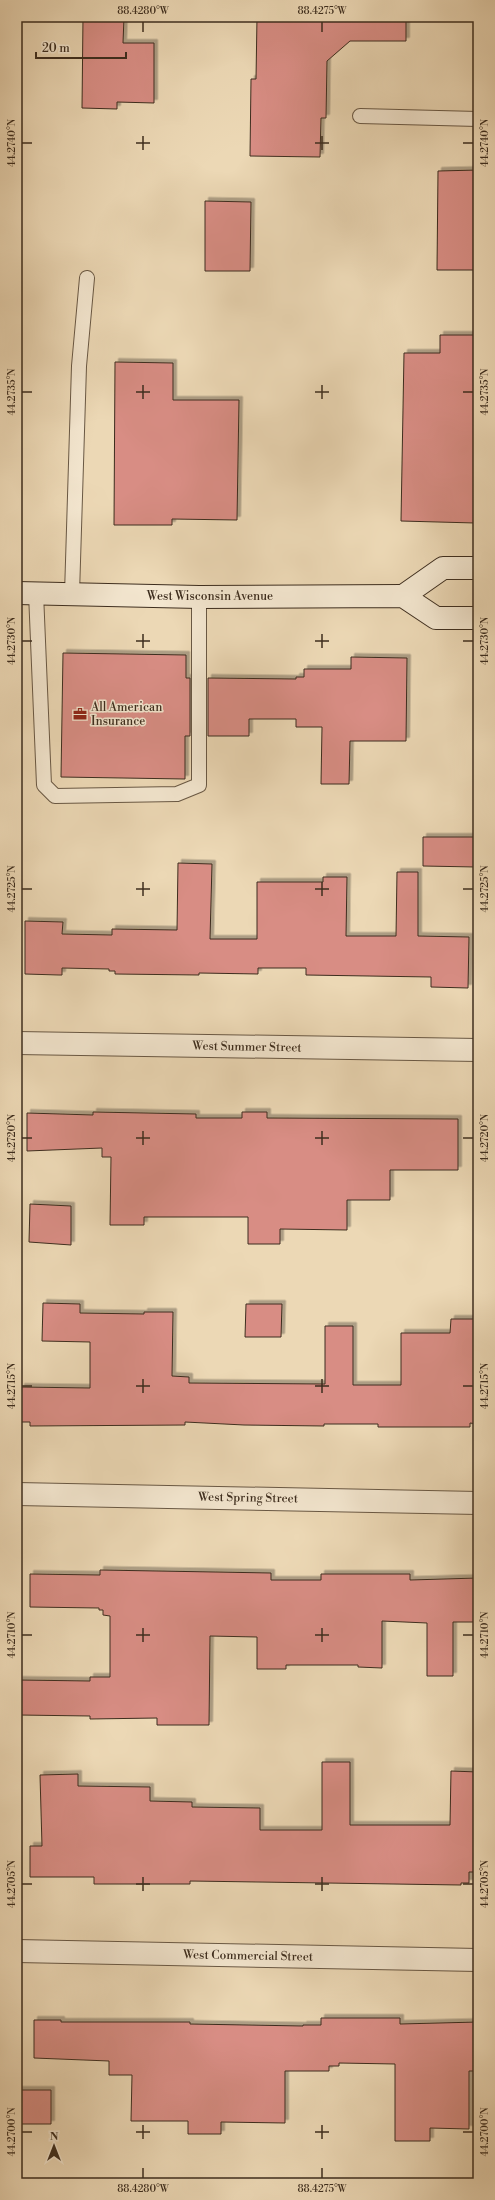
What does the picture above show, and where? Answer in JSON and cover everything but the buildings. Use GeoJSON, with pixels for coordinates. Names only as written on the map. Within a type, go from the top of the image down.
{"type":"FeatureCollection","features":[{"type":"Feature","properties":{"kind":"street"},"geometry":{"type":"LineString","coordinates":[[478,568],[443,568],[403,596],[436,618],[478,618]]}},
{"type":"Feature","properties":{"kind":"street","name":"West Wisconsin Avenue"},"geometry":{"type":"LineString","coordinates":[[27,593],[199,597],[403,596]]}},
{"type":"Feature","properties":{"kind":"street","name":"West Summer Street"},"geometry":{"type":"LineString","coordinates":[[17,1043],[478,1050]]}},
{"type":"Feature","properties":{"kind":"street","name":"West Spring Street"},"geometry":{"type":"LineString","coordinates":[[17,1494],[478,1503]]}},
{"type":"Feature","properties":{"kind":"street","name":"West Commercial Street"},"geometry":{"type":"LineString","coordinates":[[17,1951],[478,1960]]}},
{"type":"Feature","properties":{"kind":"lane"},"geometry":{"type":"LineString","coordinates":[[360,116],[478,119]]}},
{"type":"Feature","properties":{"kind":"lane"},"geometry":{"type":"LineString","coordinates":[[72,594],[79,366],[87,278]]}},
{"type":"Feature","properties":{"kind":"lane"},"geometry":{"type":"LineString","coordinates":[[27,593],[44,785],[55,796],[177,794],[199,785],[199,597]]}},
{"type":"Feature","properties":{"kind":"place","name":"All American Insurance"},"geometry":{"type":"Point","coordinates":[80,714]}}]}
